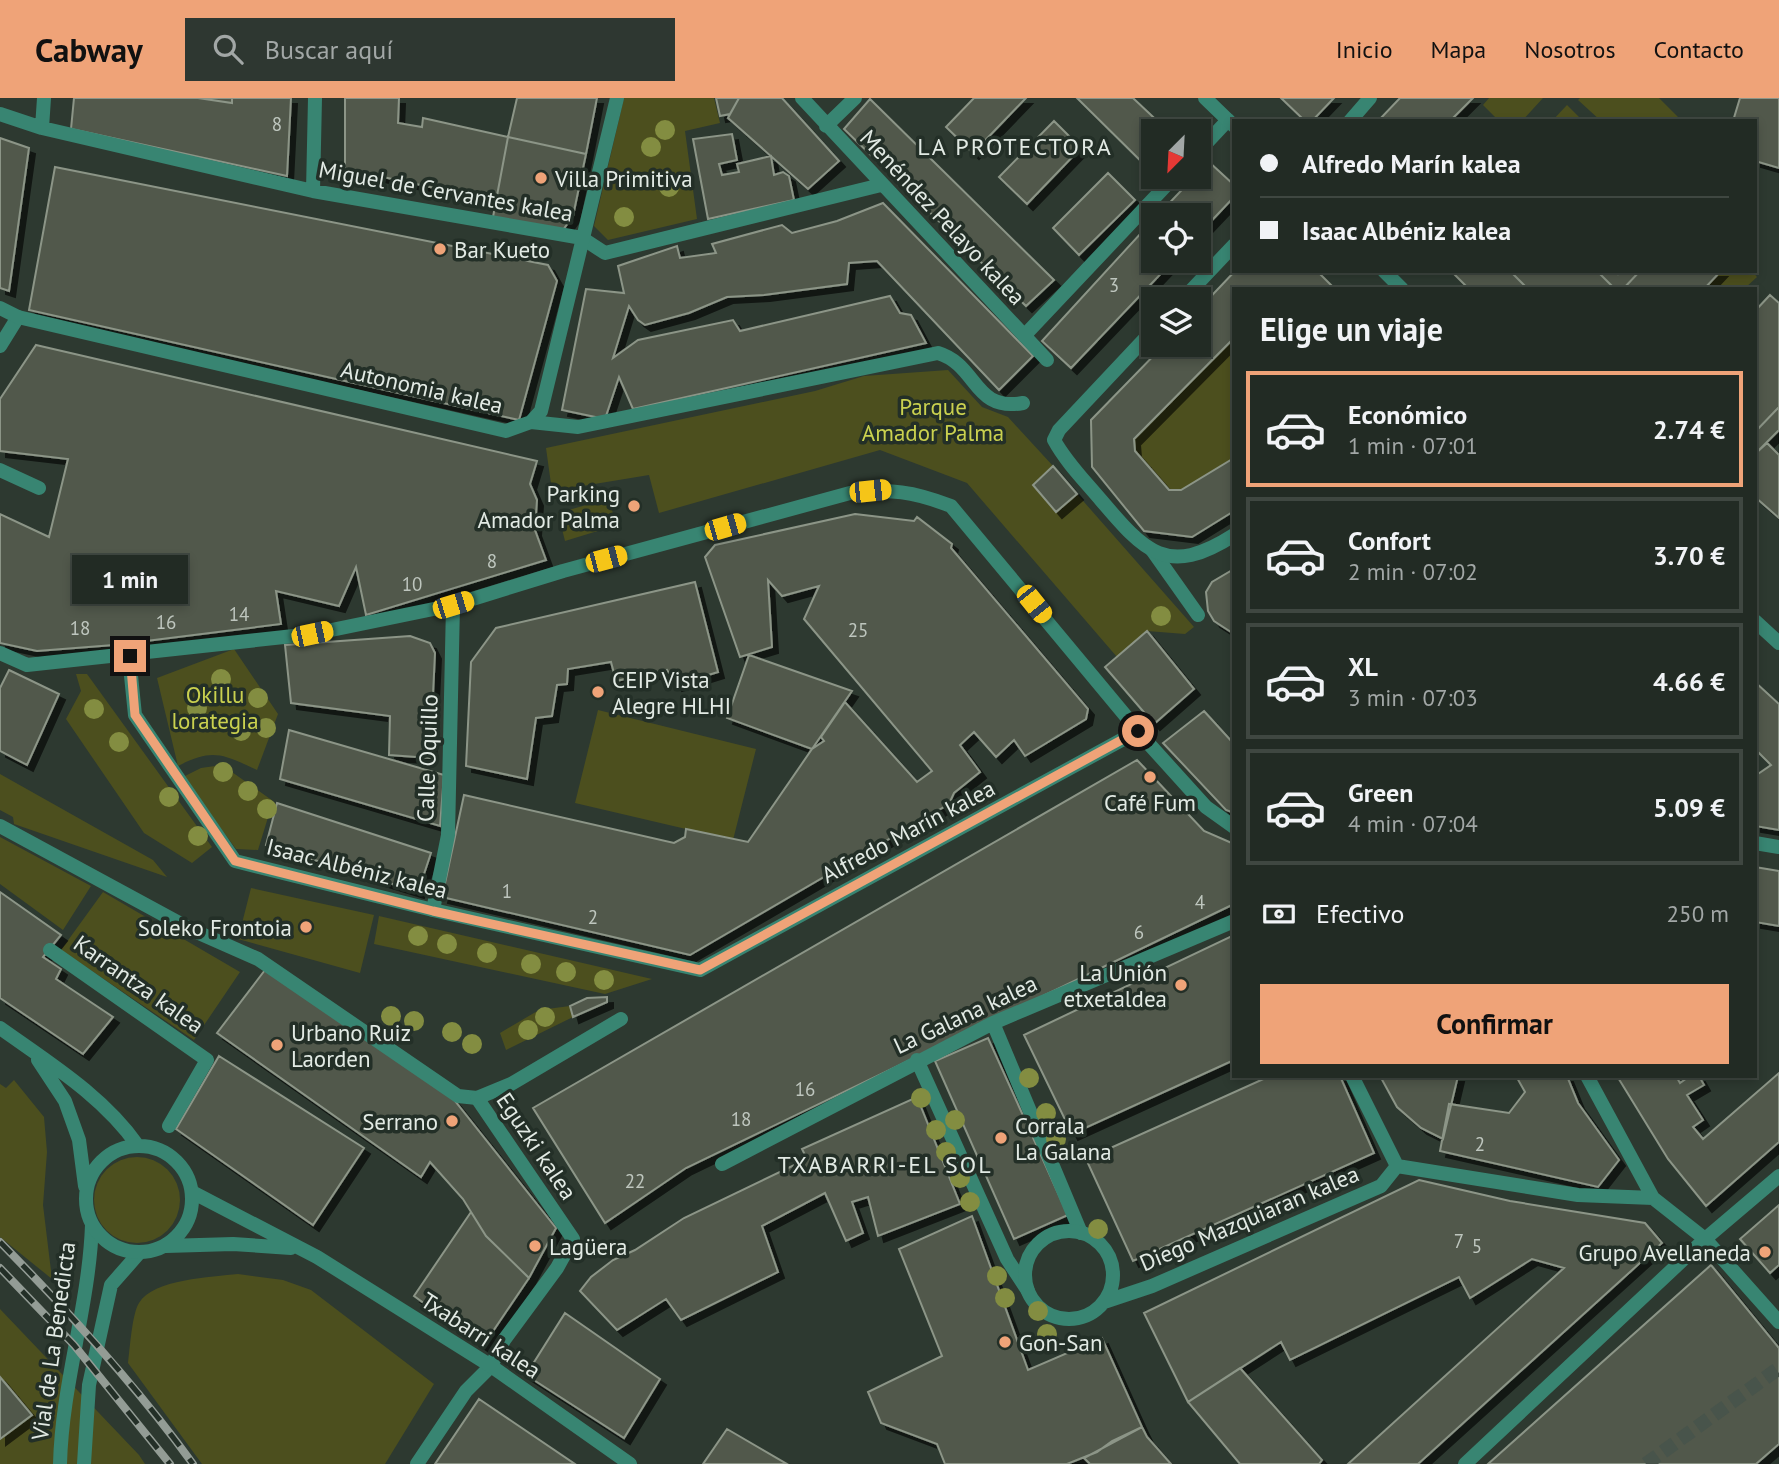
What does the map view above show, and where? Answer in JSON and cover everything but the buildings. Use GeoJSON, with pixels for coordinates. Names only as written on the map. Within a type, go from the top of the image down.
{"type":"FeatureCollection","features":[{"type":"Feature","properties":{"kind":"street"},"geometry":{"type":"LineString","coordinates":[[42,128],[44,98]]}},
{"type":"Feature","properties":{"kind":"street"},"geometry":{"type":"LineString","coordinates":[[313,191],[315,98]]}},
{"type":"Feature","properties":{"kind":"street"},"geometry":{"type":"LineString","coordinates":[[531,422],[541,411],[617,98]]}},
{"type":"Feature","properties":{"kind":"street","name":"Menéndez Pelayo kalea"},"geometry":{"type":"LineString","coordinates":[[802,98],[1047,360]]}},
{"type":"Feature","properties":{"kind":"street"},"geometry":{"type":"LineString","coordinates":[[827,126],[855,98]]}},
{"type":"Feature","properties":{"kind":"street"},"geometry":{"type":"LineString","coordinates":[[1205,98],[1231,123],[1211,140]]}},
{"type":"Feature","properties":{"kind":"street"},"geometry":{"type":"LineString","coordinates":[[1352,119],[1370,98]]}},
{"type":"Feature","properties":{"kind":"street","name":"Miguel de Cervantes kalea"},"geometry":{"type":"LineString","coordinates":[[0,114],[42,128],[313,191],[582,238],[605,253],[881,185]]}},
{"type":"Feature","properties":{"kind":"street"},"geometry":{"type":"LineString","coordinates":[[1024,337],[1163,189]]}},
{"type":"Feature","properties":{"kind":"street"},"geometry":{"type":"LineString","coordinates":[[1194,287],[1232,247]]}},
{"type":"Feature","properties":{"kind":"street"},"geometry":{"type":"LineString","coordinates":[[1386,273],[1400,287]]}},
{"type":"Feature","properties":{"kind":"street","name":"Autonomia kalea"},"geometry":{"type":"LineString","coordinates":[[0,309],[18,317],[506,431],[531,422],[578,427],[938,353],[957,363],[992,401],[1000,406],[1023,403]]}},
{"type":"Feature","properties":{"kind":"street"},"geometry":{"type":"LineString","coordinates":[[0,346],[18,317]]}},
{"type":"Feature","properties":{"kind":"street"},"geometry":{"type":"LineString","coordinates":[[1141,343],[1059,430],[1054,440],[1130,534],[1152,550],[1198,615]]}},
{"type":"Feature","properties":{"kind":"street"},"geometry":{"type":"LineString","coordinates":[[0,470],[38,488]]}},
{"type":"Feature","properties":{"kind":"street"},"geometry":{"type":"LineString","coordinates":[[0,653],[27,665],[130,656],[312,634],[453,605],[563,571],[850,493],[889,489],[914,492],[951,506],[1138,731],[1206,807],[1232,826]]}},
{"type":"Feature","properties":{"kind":"street"},"geometry":{"type":"LineString","coordinates":[[1152,550],[1194,556],[1208,551],[1232,535]]}},
{"type":"Feature","properties":{"kind":"street","name":"Calle Oquillo"},"geometry":{"type":"LineString","coordinates":[[433,911],[448,835],[453,605]]}},
{"type":"Feature","properties":{"kind":"street"},"geometry":{"type":"LineString","coordinates":[[1757,623],[1779,643]]}},
{"type":"Feature","properties":{"kind":"street","name":"Isaac Albéniz kalea"},"geometry":{"type":"LineString","coordinates":[[130,656],[135,715],[235,861],[433,911],[700,970]]}},
{"type":"Feature","properties":{"kind":"street","name":"Alfredo Marín kalea"},"geometry":{"type":"LineString","coordinates":[[700,970],[1138,731]]}},
{"type":"Feature","properties":{"kind":"street","name":"Eguzki kalea"},"geometry":{"type":"LineString","coordinates":[[0,826],[190,929],[258,959],[458,1096],[477,1098],[573,1239],[557,1268],[504,1340],[491,1366]]}},
{"type":"Feature","properties":{"kind":"street"},"geometry":{"type":"LineString","coordinates":[[1757,843],[1779,847]]}},
{"type":"Feature","properties":{"kind":"street","name":"La Galana kalea"},"geometry":{"type":"LineString","coordinates":[[722,1164],[917,1060],[993,1023],[1232,922]]}},
{"type":"Feature","properties":{"kind":"street","name":"Karrantza kalea"},"geometry":{"type":"LineString","coordinates":[[50,950],[207,1060],[169,1126]]}},
{"type":"Feature","properties":{"kind":"street"},"geometry":{"type":"LineString","coordinates":[[477,1098],[511,1084],[621,1019]]}},
{"type":"Feature","properties":{"kind":"street"},"geometry":{"type":"LineString","coordinates":[[993,1023],[1081,1233]]}},
{"type":"Feature","properties":{"kind":"street"},"geometry":{"type":"LineString","coordinates":[[0,1028],[86,1090],[121,1122],[138,1146]]}},
{"type":"Feature","properties":{"kind":"street"},"geometry":{"type":"LineString","coordinates":[[33,1053],[65,1101],[79,1140],[86,1208],[92,1225],[104,1240],[120,1249],[140,1252],[166,1246],[245,1244],[303,1249]]}},
{"type":"Feature","properties":{"kind":"street"},"geometry":{"type":"LineString","coordinates":[[917,1060],[1007,1259],[1028,1291],[1044,1311],[1056,1317],[1082,1317],[1104,1302],[1113,1281],[1109,1256],[1102,1246],[1081,1233],[1054,1234],[1041,1241],[1026,1264],[1028,1291]]}},
{"type":"Feature","properties":{"kind":"street"},"geometry":{"type":"LineString","coordinates":[[1353,1078],[1397,1166],[1578,1195],[1653,1198]]}},
{"type":"Feature","properties":{"kind":"street"},"geometry":{"type":"LineString","coordinates":[[1588,1078],[1653,1198],[1705,1239],[1779,1322]]}},
{"type":"Feature","properties":{"kind":"street"},"geometry":{"type":"LineString","coordinates":[[86,1190],[92,1173],[104,1159],[120,1149],[138,1146],[156,1149],[169,1155],[188,1178],[192,1192],[187,1223],[166,1246]]}},
{"type":"Feature","properties":{"kind":"street","name":"Diego Mazquiaran kalea"},"geometry":{"type":"LineString","coordinates":[[1104,1302],[1152,1286],[1381,1186],[1397,1166]]}},
{"type":"Feature","properties":{"kind":"street"},"geometry":{"type":"LineString","coordinates":[[1465,1464],[1705,1239],[1779,1176]]}},
{"type":"Feature","properties":{"kind":"street","name":"Txabarri kalea"},"geometry":{"type":"LineString","coordinates":[[192,1192],[303,1249],[491,1366],[630,1464]]}},
{"type":"Feature","properties":{"kind":"street","name":"Vial de La Benedicta"},"geometry":{"type":"LineString","coordinates":[[60,1464],[61,1423],[67,1378],[90,1270],[92,1225]]}},
{"type":"Feature","properties":{"kind":"street","name":"Vial de La Benedicta"},"geometry":{"type":"LineString","coordinates":[[84,1464],[89,1385],[111,1284],[140,1252]]}},
{"type":"Feature","properties":{"kind":"street"},"geometry":{"type":"LineString","coordinates":[[417,1464],[466,1391],[491,1366]]}},
{"type":"Feature","properties":{"kind":"green space"},"geometry":{"type":"Polygon","coordinates":[[[624,98],[714,98],[720,123],[685,131],[697,219],[608,240],[594,226],[624,98]]]}},
{"type":"Feature","properties":{"kind":"green space"},"geometry":{"type":"Polygon","coordinates":[[[1489,98],[1543,98],[1524,119],[1497,119],[1483,105],[1489,98]]]}},
{"type":"Feature","properties":{"kind":"green space"},"geometry":{"type":"Polygon","coordinates":[[[1659,98],[1680,119],[1599,119],[1578,100],[1659,98]]]}},
{"type":"Feature","properties":{"kind":"green space"},"geometry":{"type":"Polygon","coordinates":[[[1567,105],[1581,119],[1554,119],[1567,105]]]}},
{"type":"Feature","properties":{"kind":"green space"},"geometry":{"type":"Polygon","coordinates":[[[1719,273],[1754,273],[1757,277],[1746,287],[1706,287],[1719,273]]]}},
{"type":"Feature","properties":{"kind":"green space"},"geometry":{"type":"Polygon","coordinates":[[[1232,340],[1232,459],[1181,490],[1169,490],[1135,451],[1134,439],[1232,340]]]}},
{"type":"Feature","properties":{"kind":"green space","name":"Parque Amador Palma"},"geometry":{"type":"Polygon","coordinates":[[[948,370],[982,407],[1008,417],[1053,466],[1033,485],[1055,512],[1077,494],[1194,627],[1185,634],[1147,631],[1117,657],[967,483],[880,450],[659,513],[649,475],[552,491],[546,448],[815,391],[864,376],[948,370]]]}},
{"type":"Feature","properties":{"kind":"green space"},"geometry":{"type":"Polygon","coordinates":[[[611,498],[614,526],[565,541],[558,513],[611,498]]]}},
{"type":"Feature","properties":{"kind":"green space","name":"Okillu lorategia"},"geometry":{"type":"Polygon","coordinates":[[[234,649],[278,714],[257,770],[218,755],[200,757],[178,766],[157,678],[234,649]]]}},
{"type":"Feature","properties":{"kind":"green space"},"geometry":{"type":"Polygon","coordinates":[[[76,674],[87,674],[212,847],[192,863],[144,833],[66,719],[81,691],[76,674]]]}},
{"type":"Feature","properties":{"kind":"green space"},"geometry":{"type":"Polygon","coordinates":[[[598,710],[756,749],[733,840],[575,803],[598,710]]]}},
{"type":"Feature","properties":{"kind":"green space"},"geometry":{"type":"Polygon","coordinates":[[[222,765],[273,801],[258,850],[236,849],[183,777],[201,768],[222,765]]]}},
{"type":"Feature","properties":{"kind":"green space"},"geometry":{"type":"Polygon","coordinates":[[[0,774],[153,860],[167,877],[14,824],[13,817],[0,810],[0,774]]]}},
{"type":"Feature","properties":{"kind":"green space"},"geometry":{"type":"Polygon","coordinates":[[[0,837],[91,886],[63,930],[0,884],[0,837]]]}},
{"type":"Feature","properties":{"kind":"green space","name":"Soleko Frontoia"},"geometry":{"type":"Polygon","coordinates":[[[251,888],[374,915],[360,973],[238,939],[251,888]]]}},
{"type":"Feature","properties":{"kind":"green space"},"geometry":{"type":"Polygon","coordinates":[[[103,892],[240,972],[194,1040],[61,950],[103,892]]]}},
{"type":"Feature","properties":{"kind":"green space"},"geometry":{"type":"Polygon","coordinates":[[[379,916],[652,979],[605,994],[374,944],[379,916]]]}},
{"type":"Feature","properties":{"kind":"green space"},"geometry":{"type":"Polygon","coordinates":[[[570,1006],[573,1017],[506,1050],[500,1033],[539,1010],[570,1006]]]}},
{"type":"Feature","properties":{"kind":"green space"},"geometry":{"type":"Polygon","coordinates":[[[14,1080],[44,1117],[47,1152],[43,1205],[52,1279],[0,1237],[0,1084],[6,1088],[14,1080]]]}},
{"type":"Feature","properties":{"kind":"green space"},"geometry":{"type":"Polygon","coordinates":[[[137,1157],[154,1160],[168,1169],[177,1183],[180,1200],[177,1217],[168,1231],[154,1240],[137,1243],[120,1240],[106,1231],[97,1217],[94,1200],[97,1183],[106,1169],[120,1160],[137,1157]]]}},
{"type":"Feature","properties":{"kind":"green space"},"geometry":{"type":"Polygon","coordinates":[[[238,1274],[283,1280],[311,1290],[434,1384],[385,1464],[202,1464],[128,1363],[133,1323],[139,1303],[157,1289],[199,1278],[238,1274]]]}},
{"type":"Feature","properties":{"kind":"green space"},"geometry":{"type":"Polygon","coordinates":[[[0,1309],[139,1455],[145,1464],[0,1464],[0,1309]]]}},
{"type":"Feature","properties":{"kind":"tunnel"},"geometry":{"type":"LineString","coordinates":[[1646,1464],[1779,1368]]}},
{"type":"Feature","properties":{"kind":"railway"},"geometry":{"type":"LineString","coordinates":[[0,1242],[101,1349],[193,1464]]}},
{"type":"Feature","properties":{"kind":"railway"},"geometry":{"type":"LineString","coordinates":[[0,1268],[74,1345],[170,1464]]}},
{"type":"Feature","properties":{"kind":"place","name":"Villa Primitiva"},"geometry":{"type":"Point","coordinates":[541,178]}},
{"type":"Feature","properties":{"kind":"place","name":"Bar Kueto"},"geometry":{"type":"Point","coordinates":[440,249]}},
{"type":"Feature","properties":{"kind":"place","name":"Parking Amador Palma"},"geometry":{"type":"Point","coordinates":[634,506]}},
{"type":"Feature","properties":{"kind":"place","name":"CEIP Vista Alegre HLHI"},"geometry":{"type":"Point","coordinates":[598,692]}},
{"type":"Feature","properties":{"kind":"place","name":"Café Fum"},"geometry":{"type":"Point","coordinates":[1150,777]}},
{"type":"Feature","properties":{"kind":"place","name":"Soleko Frontoia"},"geometry":{"type":"Point","coordinates":[306,927]}},
{"type":"Feature","properties":{"kind":"place","name":"La Unión etxetaldea"},"geometry":{"type":"Point","coordinates":[1181,985]}},
{"type":"Feature","properties":{"kind":"place","name":"Urbano Ruiz Laorden"},"geometry":{"type":"Point","coordinates":[277,1045]}},
{"type":"Feature","properties":{"kind":"place","name":"Serrano"},"geometry":{"type":"Point","coordinates":[452,1121]}},
{"type":"Feature","properties":{"kind":"place","name":"Corrala La Galana"},"geometry":{"type":"Point","coordinates":[1001,1138]}},
{"type":"Feature","properties":{"kind":"place","name":"Lagüera"},"geometry":{"type":"Point","coordinates":[535,1246]}},
{"type":"Feature","properties":{"kind":"place","name":"Grupo Avellaneda"},"geometry":{"type":"Point","coordinates":[1765,1252]}},
{"type":"Feature","properties":{"kind":"place","name":"Gon-San"},"geometry":{"type":"Point","coordinates":[1005,1342]}},
{"type":"Feature","properties":{"kind":"district","name":"LA PROTECTORA"},"geometry":{"type":"Point","coordinates":[1015,146]}},
{"type":"Feature","properties":{"kind":"district","name":"TXABARRI-EL SOL"},"geometry":{"type":"Point","coordinates":[885,1164]}},
{"type":"Feature","properties":{"kind":"route"},"geometry":{"type":"LineString","coordinates":[[130,656],[135,715],[235,861],[433,911],[700,970],[1138,731]]}}]}
